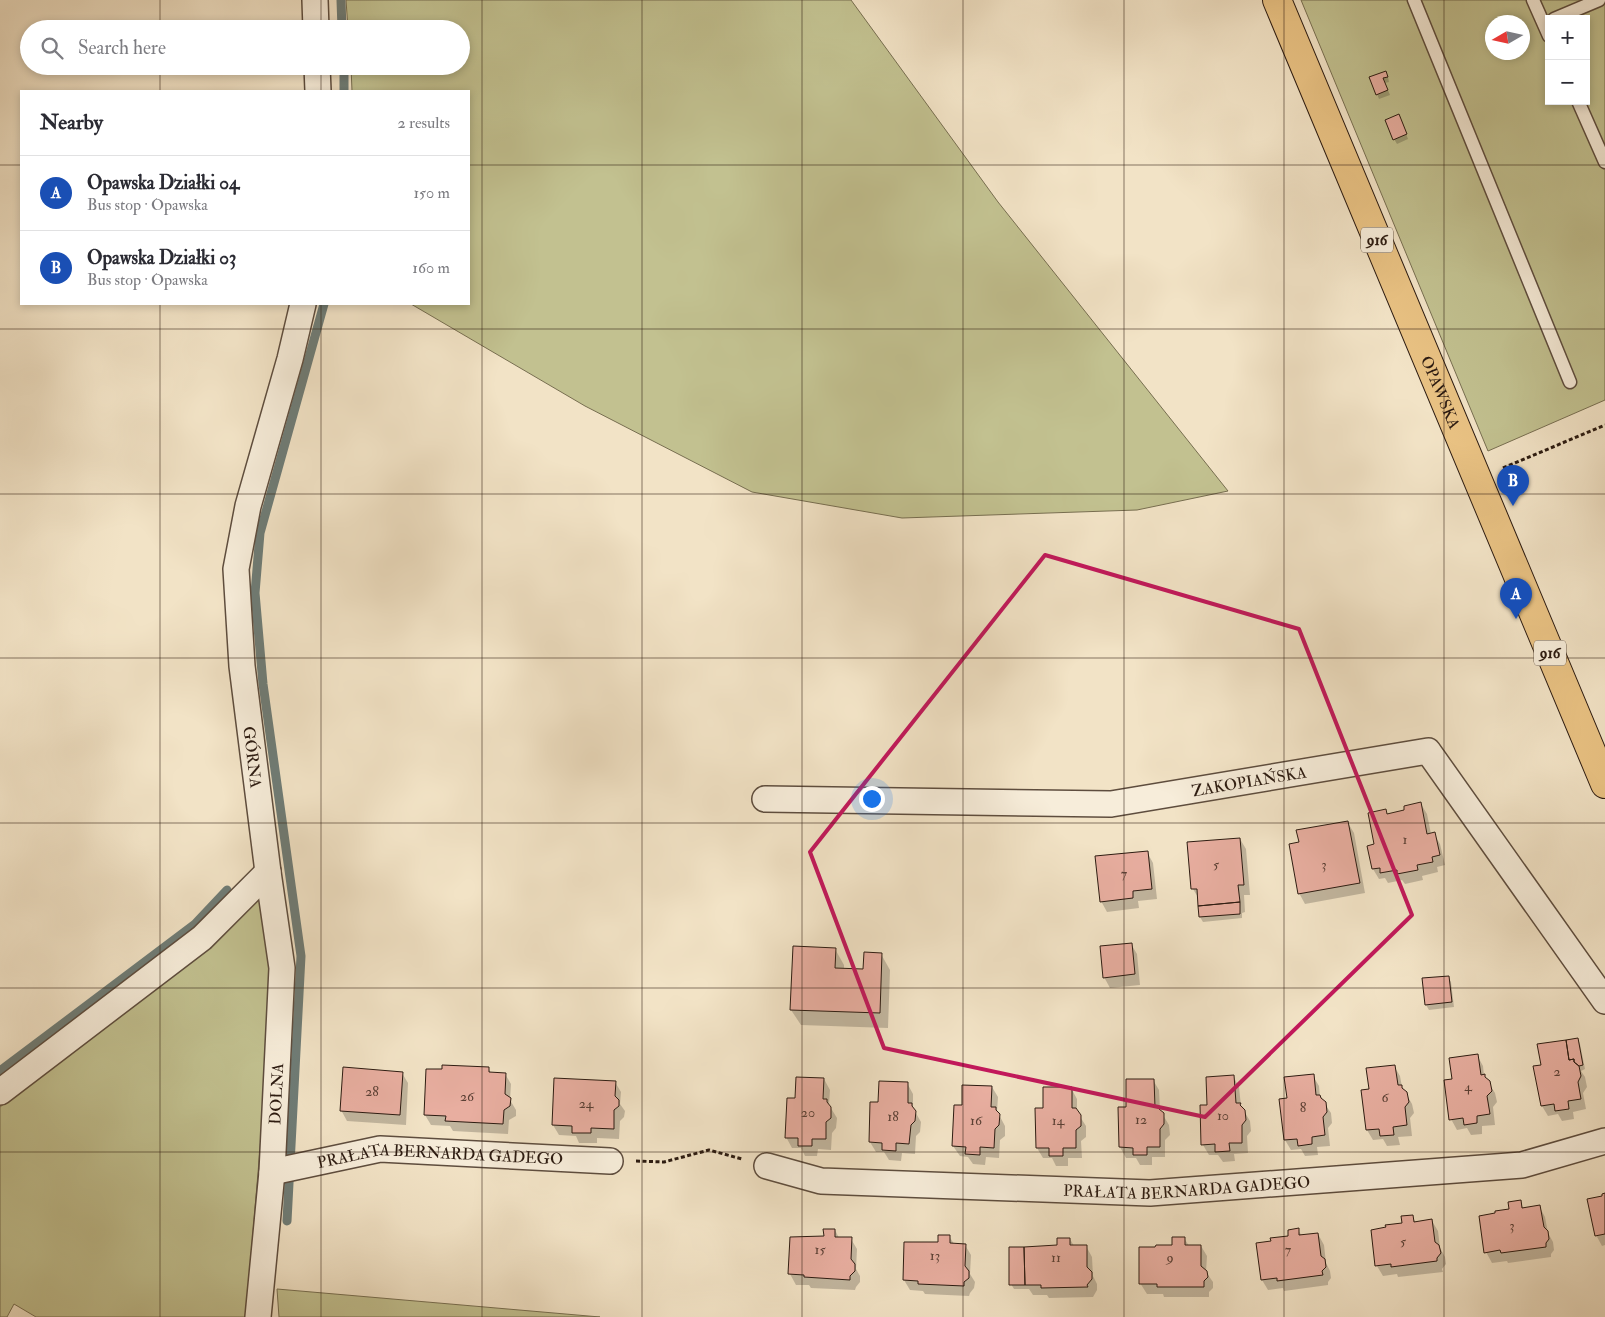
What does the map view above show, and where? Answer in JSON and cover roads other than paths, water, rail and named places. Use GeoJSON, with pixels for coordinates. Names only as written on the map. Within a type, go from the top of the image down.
{"type":"FeatureCollection","features":[{"type":"Feature","properties":{"kind":"main road","name":"OPAWSKA"},"geometry":{"type":"LineString","coordinates":[[1276,0],[1605,784]]}},
{"type":"Feature","properties":{"kind":"street"},"geometry":{"type":"LineString","coordinates":[[315,0],[316,20]]}},
{"type":"Feature","properties":{"kind":"street"},"geometry":{"type":"LineString","coordinates":[[317,75],[318,90]]}},
{"type":"Feature","properties":{"kind":"street","name":"GÓRNA"},"geometry":{"type":"LineString","coordinates":[[268,872],[242,666],[236,569],[248,506],[290,359],[302,305]]}},
{"type":"Feature","properties":{"kind":"street","name":"ZAKOPIAŃSKA"},"geometry":{"type":"LineString","coordinates":[[765,799],[1111,804],[1428,751],[1605,1001]]}},
{"type":"Feature","properties":{"kind":"street"},"geometry":{"type":"LineString","coordinates":[[0,1092],[202,938],[268,872]]}},
{"type":"Feature","properties":{"kind":"street","name":"DOLNA"},"geometry":{"type":"LineString","coordinates":[[258,1317],[272,1172],[282,968],[268,872]]}},
{"type":"Feature","properties":{"kind":"street","name":"PRAŁATA BERNARDA GADEGO"},"geometry":{"type":"LineString","coordinates":[[767,1166],[821,1182],[1150,1193],[1522,1165],[1605,1141]]}},
{"type":"Feature","properties":{"kind":"street","name":"PRAŁATA BERNARDA GADEGO"},"geometry":{"type":"LineString","coordinates":[[272,1172],[380,1148],[610,1161]]}},
{"type":"Feature","properties":{"kind":"lane"},"geometry":{"type":"LineString","coordinates":[[1414,0],[1570,382]]}},
{"type":"Feature","properties":{"kind":"lane"},"geometry":{"type":"LineString","coordinates":[[1533,0],[1545,16]]}},
{"type":"Feature","properties":{"kind":"lane"},"geometry":{"type":"LineString","coordinates":[[1563,15],[1599,0]]}},
{"type":"Feature","properties":{"kind":"lane"},"geometry":{"type":"LineString","coordinates":[[1580,105],[1600,138],[1605,162]]}},
{"type":"Feature","properties":{"kind":"waterway"},"geometry":{"type":"LineString","coordinates":[[341,0],[342,20]]}},
{"type":"Feature","properties":{"kind":"waterway"},"geometry":{"type":"LineString","coordinates":[[344,75],[344,90]]}},
{"type":"Feature","properties":{"kind":"waterway"},"geometry":{"type":"LineString","coordinates":[[287,1221],[301,956],[263,684],[255,593],[260,533],[324,305]]}},
{"type":"Feature","properties":{"kind":"waterway"},"geometry":{"type":"LineString","coordinates":[[0,1071],[195,924],[227,890]]}},
{"type":"Feature","properties":{"kind":"place","name":"Opawska Działki 03"},"geometry":{"type":"Point","coordinates":[1513,506]}},
{"type":"Feature","properties":{"kind":"place","name":"Opawska Działki 04"},"geometry":{"type":"Point","coordinates":[1516,619]}}]}
